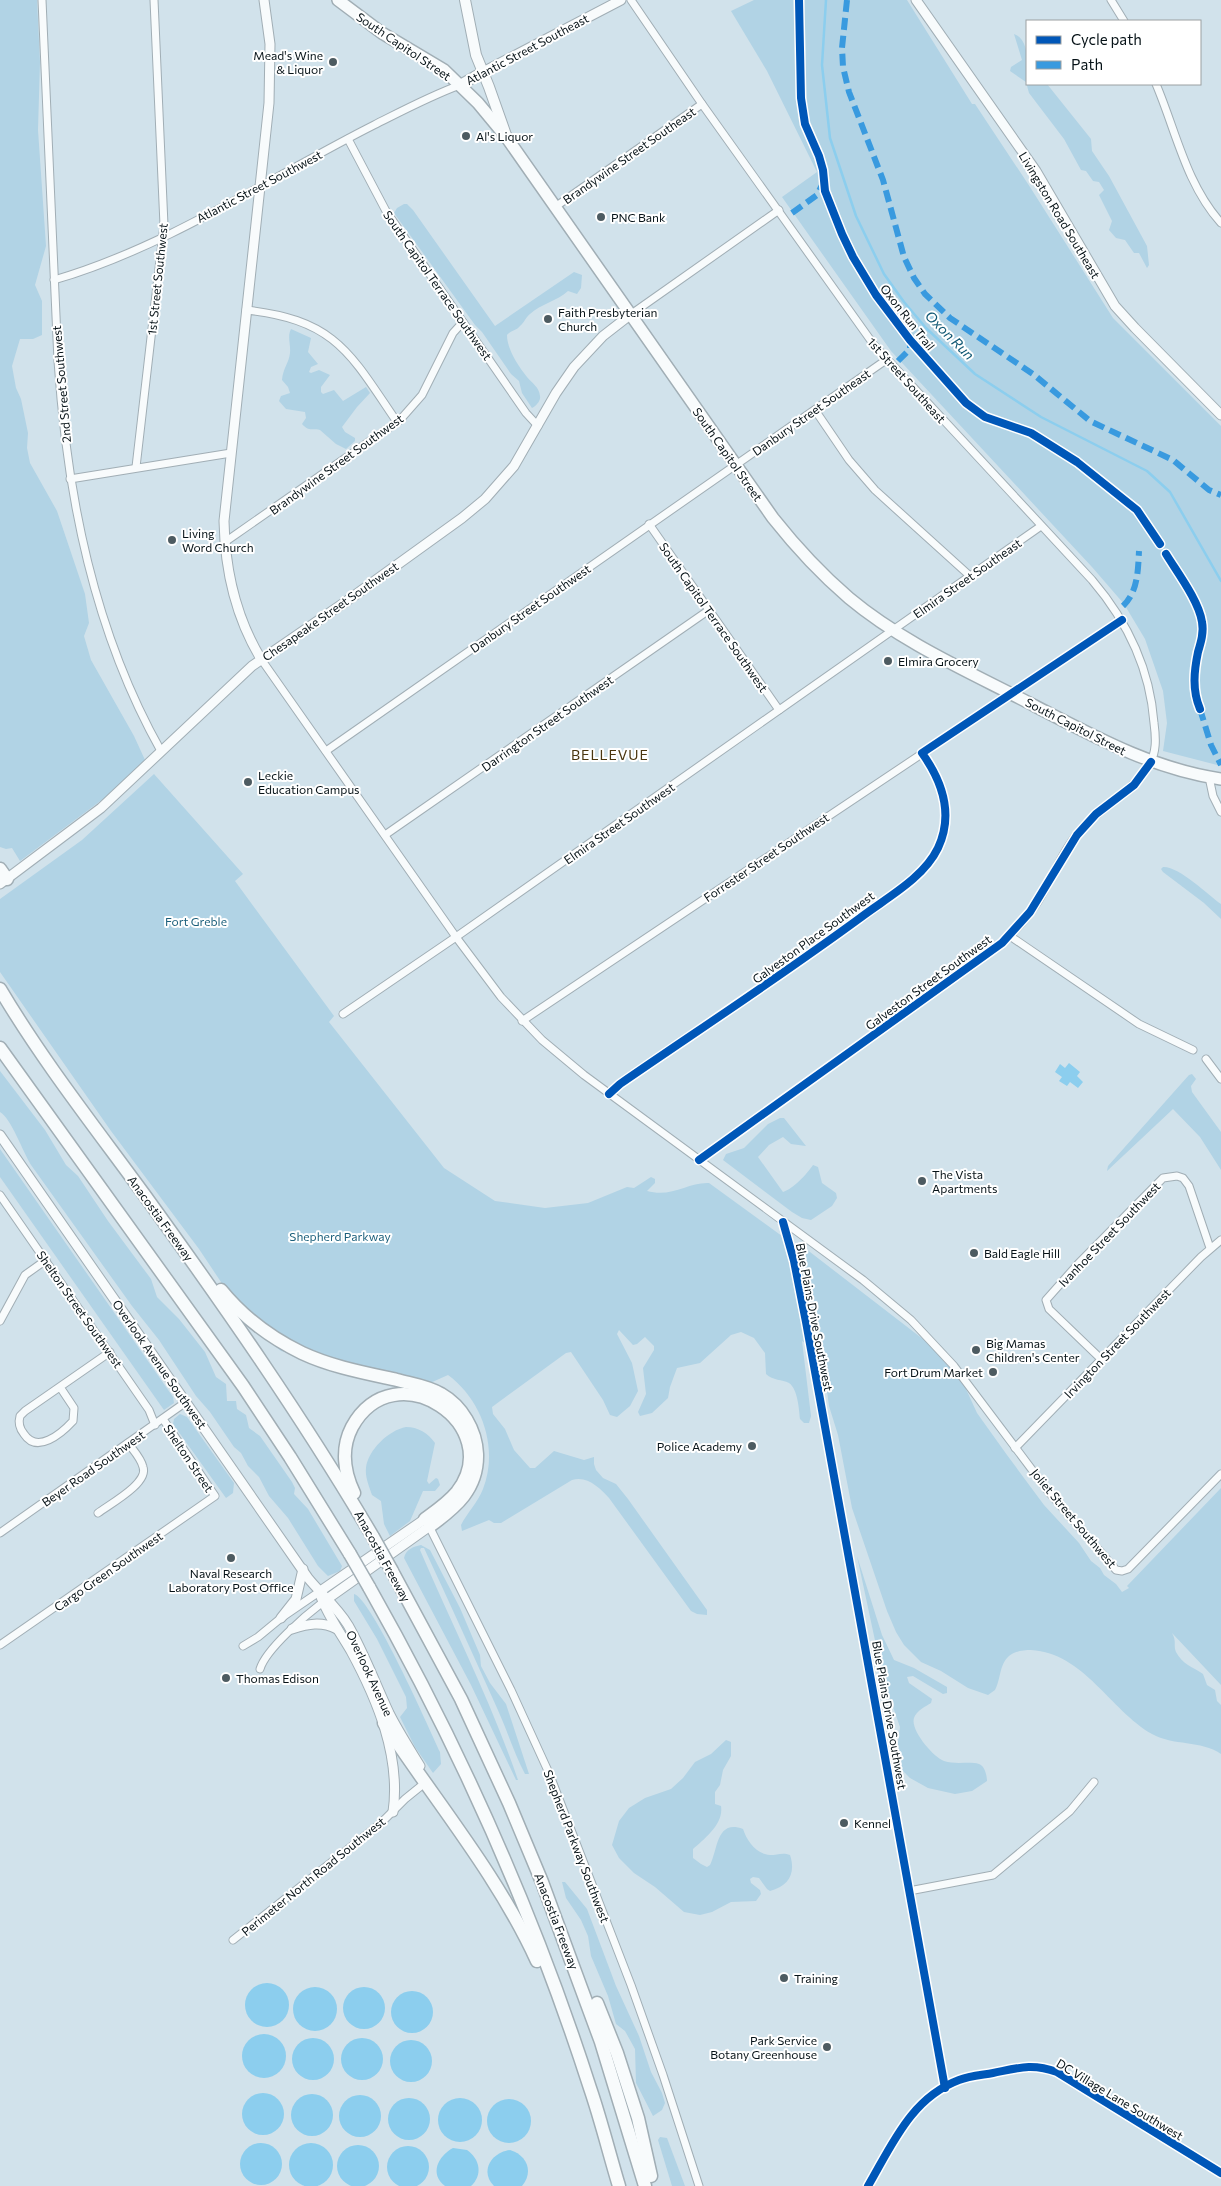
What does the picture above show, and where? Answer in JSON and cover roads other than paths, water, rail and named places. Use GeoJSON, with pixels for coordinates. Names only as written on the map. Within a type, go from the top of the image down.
{"type":"FeatureCollection","features":[{"type":"Feature","properties":{"kind":"highway","name":"Anacostia Freeway"},"geometry":{"type":"LineString","coordinates":[[0,989],[35,1042],[265,1364],[376,1536],[394,1569],[448,1674],[513,1811],[563,1934],[610,2069],[645,2186]]}},
{"type":"Feature","properties":{"kind":"highway","name":"Anacostia Freeway"},"geometry":{"type":"LineString","coordinates":[[0,1048],[243,1386],[295,1466],[369,1587],[438,1717],[510,1874],[565,2015],[598,2112],[619,2186]]}},
{"type":"Feature","properties":{"kind":"highway"},"geometry":{"type":"LineString","coordinates":[[120,1161],[158,1202],[223,1292],[244,1314],[262,1329],[293,1348],[318,1359],[436,1392],[451,1401],[463,1414],[476,1444],[474,1478],[459,1503],[427,1523]]}},
{"type":"Feature","properties":{"kind":"highway"},"geometry":{"type":"LineString","coordinates":[[376,1536],[350,1483],[346,1469],[345,1454],[348,1436],[358,1418],[373,1404],[384,1398],[408,1394],[431,1399],[452,1414],[464,1434],[468,1456],[466,1473],[462,1483],[449,1501],[427,1523]]}},
{"type":"Feature","properties":{"kind":"highway"},"geometry":{"type":"LineString","coordinates":[[384,1723],[493,1879],[528,1941],[550,1993],[614,2169]]}},
{"type":"Feature","properties":{"kind":"highway"},"geometry":{"type":"LineString","coordinates":[[563,1934],[587,1975],[617,2053],[638,2118],[654,2186]]}},
{"type":"Feature","properties":{"kind":"main road","name":"South Capitol Street"},"geometry":{"type":"LineString","coordinates":[[338,0],[382,33],[444,70],[460,85],[507,138],[773,518],[810,561],[850,599],[893,630],[1108,743],[1151,762],[1215,778]]}},
{"type":"Feature","properties":{"kind":"main road"},"geometry":{"type":"LineString","coordinates":[[465,0],[476,55],[507,138]]}},
{"type":"Feature","properties":{"kind":"main road","name":"Atlantic Street Southeast"},"geometry":{"type":"LineString","coordinates":[[460,85],[483,72]]}},
{"type":"Feature","properties":{"kind":"street","name":"2nd Street Southwest"},"geometry":{"type":"LineString","coordinates":[[42,0],[60,387],[70,479],[83,544],[104,618],[130,687],[161,751]]}},
{"type":"Feature","properties":{"kind":"street","name":"1st Street Southwest"},"geometry":{"type":"LineString","coordinates":[[136,467],[164,221],[154,0]]}},
{"type":"Feature","properties":{"kind":"street"},"geometry":{"type":"LineString","coordinates":[[264,0],[270,34],[271,79],[226,497],[225,542],[228,575],[235,600],[244,625],[261,659],[456,937],[501,997],[522,1020],[560,1057],[871,1286],[919,1328],[954,1366],[1015,1448]]}},
{"type":"Feature","properties":{"kind":"street","name":"Atlantic Street Southeast"},"geometry":{"type":"LineString","coordinates":[[483,72],[621,0]]}},
{"type":"Feature","properties":{"kind":"street","name":"1st Street Southeast"},"geometry":{"type":"LineString","coordinates":[[631,0],[702,104],[886,360],[1092,580],[1122,620],[1140,659],[1150,694],[1155,734],[1155,749],[1151,762]]}},
{"type":"Feature","properties":{"kind":"street","name":"Livingston Road Southeast"},"geometry":{"type":"LineString","coordinates":[[916,0],[1036,171],[1115,306],[1221,415]]}},
{"type":"Feature","properties":{"kind":"street"},"geometry":{"type":"LineString","coordinates":[[1111,0],[1123,20]]}},
{"type":"Feature","properties":{"kind":"street","name":"Atlantic Street Southwest"},"geometry":{"type":"LineString","coordinates":[[54,280],[94,267],[162,237],[348,138],[440,92],[460,85]]}},
{"type":"Feature","properties":{"kind":"street"},"geometry":{"type":"LineString","coordinates":[[1156,85],[1192,180],[1204,201],[1221,223]]}},
{"type":"Feature","properties":{"kind":"street","name":"Brandywine Street Southeast"},"geometry":{"type":"LineString","coordinates":[[555,207],[702,104]]}},
{"type":"Feature","properties":{"kind":"street","name":"South Capitol Terrace Southwest"},"geometry":{"type":"LineString","coordinates":[[348,138],[386,211],[538,426]]}},
{"type":"Feature","properties":{"kind":"street"},"geometry":{"type":"LineString","coordinates":[[630,315],[779,210]]}},
{"type":"Feature","properties":{"kind":"street"},"geometry":{"type":"LineString","coordinates":[[246,310],[273,313],[299,320],[330,337],[355,361],[397,422]]}},
{"type":"Feature","properties":{"kind":"street","name":"Chesapeake Street Southwest"},"geometry":{"type":"LineString","coordinates":[[2,877],[88,818],[261,659],[359,592],[478,506],[511,470],[556,393],[574,367],[603,336],[630,315]]}},
{"type":"Feature","properties":{"kind":"street","name":"Brandywine Street Southwest"},"geometry":{"type":"LineString","coordinates":[[225,542],[397,422],[422,395],[453,333],[463,322]]}},
{"type":"Feature","properties":{"kind":"street","name":"Danbury Street Southeast"},"geometry":{"type":"LineString","coordinates":[[735,464],[886,360]]}},
{"type":"Feature","properties":{"kind":"street"},"geometry":{"type":"LineString","coordinates":[[815,410],[841,448],[871,486],[970,576]]}},
{"type":"Feature","properties":{"kind":"street"},"geometry":{"type":"LineString","coordinates":[[70,479],[231,453]]}},
{"type":"Feature","properties":{"kind":"street","name":"Danbury Street Southwest"},"geometry":{"type":"LineString","coordinates":[[326,751],[735,464]]}},
{"type":"Feature","properties":{"kind":"street","name":"South Capitol Terrace Southwest"},"geometry":{"type":"LineString","coordinates":[[649,524],[779,710]]}},
{"type":"Feature","properties":{"kind":"street","name":"Elmira Street Southeast"},"geometry":{"type":"LineString","coordinates":[[893,630],[1041,526]]}},
{"type":"Feature","properties":{"kind":"street","name":"Darrington Street Southwest"},"geometry":{"type":"LineString","coordinates":[[385,835],[710,610]]}},
{"type":"Feature","properties":{"kind":"street","name":"Forrester Street Southwest"},"geometry":{"type":"LineString","coordinates":[[522,1020],[1122,620]]}},
{"type":"Feature","properties":{"kind":"street","name":"Elmira Street Southwest"},"geometry":{"type":"LineString","coordinates":[[343,1014],[456,937],[893,630]]}},
{"type":"Feature","properties":{"kind":"street","name":"Galveston Place Southwest"},"geometry":{"type":"LineString","coordinates":[[610,1094],[620,1084],[810,955],[922,871],[939,846],[946,818],[942,787],[922,753]]}},
{"type":"Feature","properties":{"kind":"street","name":"Galveston Street Southwest"},"geometry":{"type":"LineString","coordinates":[[699,1160],[982,959],[1010,936],[1036,904],[1077,835],[1096,814],[1134,785],[1151,762]]}},
{"type":"Feature","properties":{"kind":"street"},"geometry":{"type":"LineString","coordinates":[[1215,778],[1213,796],[1221,812]]}},
{"type":"Feature","properties":{"kind":"street"},"geometry":{"type":"LineString","coordinates":[[1010,936],[1139,1024],[1193,1050]]}},
{"type":"Feature","properties":{"kind":"street"},"geometry":{"type":"LineString","coordinates":[[1206,1059],[1221,1079]]}},
{"type":"Feature","properties":{"kind":"street","name":"Overlook Avenue Southwest"},"geometry":{"type":"LineString","coordinates":[[0,1135],[319,1592]]}},
{"type":"Feature","properties":{"kind":"street","name":"Ivanhoe Street Southwest"},"geometry":{"type":"LineString","coordinates":[[1101,1359],[1049,1309],[1046,1300],[1078,1264],[1163,1178],[1177,1176],[1188,1184],[1210,1248]]}},
{"type":"Feature","properties":{"kind":"street","name":"Shelton Street Southwest"},"geometry":{"type":"LineString","coordinates":[[0,1195],[152,1414],[154,1425]]}},
{"type":"Feature","properties":{"kind":"street","name":"Blue Plains Drive Southwest"},"geometry":{"type":"LineString","coordinates":[[783,1222],[800,1290],[899,1826],[945,2088]]}},
{"type":"Feature","properties":{"kind":"street","name":"Irvington Street Southwest"},"geometry":{"type":"LineString","coordinates":[[1015,1448],[1210,1248],[1221,1240]]}},
{"type":"Feature","properties":{"kind":"street"},"geometry":{"type":"LineString","coordinates":[[0,1320],[25,1275],[46,1260]]}},
{"type":"Feature","properties":{"kind":"street"},"geometry":{"type":"LineString","coordinates":[[60,1387],[74,1408],[73,1421],[45,1442],[38,1444],[31,1442],[19,1426],[20,1416],[60,1387],[110,1352]]}},
{"type":"Feature","properties":{"kind":"street","name":"Beyer Road Southwest"},"geometry":{"type":"LineString","coordinates":[[0,1532],[186,1402]]}},
{"type":"Feature","properties":{"kind":"street","name":"Shelton Street"},"geometry":{"type":"LineString","coordinates":[[163,1419],[215,1496]]}},
{"type":"Feature","properties":{"kind":"street"},"geometry":{"type":"LineString","coordinates":[[98,1513],[138,1484],[144,1476],[144,1468],[128,1443]]}},
{"type":"Feature","properties":{"kind":"street","name":"Joliet Street Southwest"},"geometry":{"type":"LineString","coordinates":[[1015,1448],[1071,1520],[1113,1567],[1119,1571],[1128,1569],[1221,1474]]}},
{"type":"Feature","properties":{"kind":"street","name":"Cargo Green Southwest"},"geometry":{"type":"LineString","coordinates":[[0,1645],[215,1496]]}},
{"type":"Feature","properties":{"kind":"street"},"geometry":{"type":"LineString","coordinates":[[243,1646],[319,1592],[427,1523]]}},
{"type":"Feature","properties":{"kind":"street"},"geometry":{"type":"LineString","coordinates":[[260,1669],[266,1656],[292,1629],[325,1601],[427,1523]]}},
{"type":"Feature","properties":{"kind":"street","name":"Shepherd Parkway Southwest"},"geometry":{"type":"LineString","coordinates":[[427,1523],[516,1699],[549,1773],[634,1993],[699,2186]]}},
{"type":"Feature","properties":{"kind":"street"},"geometry":{"type":"LineString","coordinates":[[281,1618],[296,1599],[303,1569]]}},
{"type":"Feature","properties":{"kind":"street","name":"Overlook Avenue"},"geometry":{"type":"LineString","coordinates":[[319,1592],[325,1601],[341,1615],[358,1644],[392,1720],[422,1769],[426,1782]]}},
{"type":"Feature","properties":{"kind":"street","name":"Overlook Avenue"},"geometry":{"type":"LineString","coordinates":[[325,1601],[327,1613],[355,1659],[384,1723],[393,1765],[393,1812]]}},
{"type":"Feature","properties":{"kind":"street"},"geometry":{"type":"LineString","coordinates":[[292,1629],[313,1623],[326,1624],[338,1629]]}},
{"type":"Feature","properties":{"kind":"street","name":"Perimeter North Road Southwest"},"geometry":{"type":"LineString","coordinates":[[233,1940],[393,1812],[405,1799],[426,1782]]}},
{"type":"Feature","properties":{"kind":"street"},"geometry":{"type":"LineString","coordinates":[[909,1891],[993,1875],[1070,1811],[1094,1782]]}},
{"type":"Feature","properties":{"kind":"street","name":"DC Village Lane Southwest"},"geometry":{"type":"LineString","coordinates":[[945,2088],[959,2080],[1024,2066],[1046,2068],[1068,2079],[1221,2172]]}},
{"type":"Feature","properties":{"kind":"street"},"geometry":{"type":"LineString","coordinates":[[868,2186],[911,2114],[925,2100],[945,2088]]}},
{"type":"Feature","properties":{"kind":"water"},"geometry":{"type":"Polygon","coordinates":[[[1069,1063],[1080,1072],[1077,1076],[1083,1082],[1078,1088],[1070,1082],[1067,1086],[1059,1081],[1062,1077],[1055,1072],[1060,1064],[1065,1068],[1069,1063]]]}},
{"type":"Feature","properties":{"kind":"water"},"geometry":{"type":"Polygon","coordinates":[[[267,1983],[279,1987],[285,1993],[289,2005],[285,2017],[279,2023],[267,2027],[255,2023],[249,2017],[245,2005],[249,1993],[255,1987],[267,1983]]]}},
{"type":"Feature","properties":{"kind":"water"},"geometry":{"type":"Polygon","coordinates":[[[315,1987],[327,1991],[333,1997],[337,2009],[333,2021],[327,2027],[315,2031],[303,2027],[297,2021],[293,2009],[297,1997],[303,1991],[315,1987]]]}},
{"type":"Feature","properties":{"kind":"water"},"geometry":{"type":"Polygon","coordinates":[[[364,1987],[379,1993],[385,2008],[379,2023],[364,2029],[349,2023],[343,2008],[349,1993],[364,1987]]]}},
{"type":"Feature","properties":{"kind":"water"},"geometry":{"type":"Polygon","coordinates":[[[412,1991],[427,1997],[433,2012],[427,2027],[412,2033],[397,2027],[391,2012],[397,1997],[412,1991]]]}},
{"type":"Feature","properties":{"kind":"water"},"geometry":{"type":"Polygon","coordinates":[[[264,2034],[276,2038],[282,2044],[286,2056],[282,2068],[276,2074],[264,2078],[252,2074],[246,2068],[242,2056],[246,2044],[252,2038],[264,2034]]]}},
{"type":"Feature","properties":{"kind":"water"},"geometry":{"type":"Polygon","coordinates":[[[317,2038],[325,2041],[331,2047],[334,2059],[331,2071],[325,2077],[309,2080],[301,2077],[295,2071],[292,2055],[295,2047],[301,2041],[317,2038]]]}},
{"type":"Feature","properties":{"kind":"water"},"geometry":{"type":"Polygon","coordinates":[[[362,2038],[377,2044],[383,2059],[377,2074],[362,2080],[347,2074],[341,2059],[347,2044],[362,2038]]]}},
{"type":"Feature","properties":{"kind":"water"},"geometry":{"type":"Polygon","coordinates":[[[415,2040],[423,2043],[429,2049],[432,2061],[429,2073],[423,2079],[407,2082],[399,2079],[393,2073],[390,2057],[393,2049],[399,2043],[415,2040]]]}},
{"type":"Feature","properties":{"kind":"water"},"geometry":{"type":"Polygon","coordinates":[[[267,2093],[275,2096],[281,2102],[284,2114],[281,2126],[275,2132],[259,2135],[251,2132],[245,2126],[242,2110],[245,2102],[251,2096],[267,2093]]]}},
{"type":"Feature","properties":{"kind":"water"},"geometry":{"type":"Polygon","coordinates":[[[308,2094],[316,2094],[327,2100],[333,2115],[327,2130],[316,2136],[308,2136],[297,2130],[291,2119],[291,2111],[297,2100],[308,2094]]]}},
{"type":"Feature","properties":{"kind":"water"},"geometry":{"type":"Polygon","coordinates":[[[364,2095],[372,2098],[378,2104],[381,2116],[378,2128],[372,2134],[356,2137],[348,2134],[342,2128],[339,2112],[342,2104],[348,2098],[364,2095]]]}},
{"type":"Feature","properties":{"kind":"water"},"geometry":{"type":"Polygon","coordinates":[[[413,2098],[421,2101],[427,2107],[430,2119],[427,2131],[421,2137],[405,2140],[397,2137],[391,2131],[388,2115],[391,2107],[397,2101],[413,2098]]]}},
{"type":"Feature","properties":{"kind":"water"},"geometry":{"type":"Polygon","coordinates":[[[460,2098],[472,2102],[478,2108],[482,2120],[478,2132],[472,2138],[460,2142],[448,2138],[442,2132],[438,2120],[442,2108],[448,2102],[460,2098]]]}},
{"type":"Feature","properties":{"kind":"water"},"geometry":{"type":"Polygon","coordinates":[[[509,2099],[521,2103],[527,2109],[531,2121],[527,2133],[521,2139],[509,2143],[497,2139],[491,2133],[487,2121],[491,2109],[497,2103],[509,2099]]]}},
{"type":"Feature","properties":{"kind":"water"},"geometry":{"type":"Polygon","coordinates":[[[261,2143],[276,2149],[282,2164],[276,2179],[261,2185],[246,2179],[240,2164],[246,2149],[261,2143]]]}},
{"type":"Feature","properties":{"kind":"water"},"geometry":{"type":"Polygon","coordinates":[[[311,2143],[323,2147],[329,2153],[333,2165],[329,2177],[323,2183],[311,2187],[299,2183],[293,2177],[289,2165],[293,2153],[299,2147],[311,2143]]]}},
{"type":"Feature","properties":{"kind":"water"},"geometry":{"type":"Polygon","coordinates":[[[362,2145],[370,2148],[376,2154],[379,2166],[376,2178],[370,2184],[354,2187],[346,2184],[340,2178],[337,2162],[340,2154],[346,2148],[362,2145]]]}},
{"type":"Feature","properties":{"kind":"water"},"geometry":{"type":"Polygon","coordinates":[[[404,2146],[412,2146],[423,2152],[429,2163],[429,2171],[425,2179],[414,2187],[402,2187],[396,2184],[387,2171],[387,2163],[393,2152],[404,2146]]]}},
{"type":"Feature","properties":{"kind":"water"},"geometry":{"type":"Polygon","coordinates":[[[453,2148],[467,2150],[477,2162],[477,2177],[471,2186],[445,2186],[437,2176],[437,2166],[440,2160],[453,2148]]]}},
{"type":"Feature","properties":{"kind":"water"},"geometry":{"type":"Polygon","coordinates":[[[510,2150],[521,2156],[527,2165],[528,2175],[526,2181],[522,2186],[494,2186],[488,2174],[490,2163],[498,2154],[510,2150]]]}},
{"type":"Feature","properties":{"kind":"waterway","name":"Oxon Run"},"geometry":{"type":"LineString","coordinates":[[826,0],[822,65],[830,138],[856,216],[884,274],[926,328],[975,374],[1041,417],[1147,471],[1170,492],[1221,581]]}},
{"type":"Feature","properties":{"kind":"place","name":"Mead's Wine & Liquor"},"geometry":{"type":"Point","coordinates":[333,62]}},
{"type":"Feature","properties":{"kind":"place","name":"Al's Liquor"},"geometry":{"type":"Point","coordinates":[466,136]}},
{"type":"Feature","properties":{"kind":"place","name":"PNC Bank"},"geometry":{"type":"Point","coordinates":[601,217]}},
{"type":"Feature","properties":{"kind":"place","name":"Faith Presbyterian Church"},"geometry":{"type":"Point","coordinates":[548,319]}},
{"type":"Feature","properties":{"kind":"place","name":"Living Word Church"},"geometry":{"type":"Point","coordinates":[172,540]}},
{"type":"Feature","properties":{"kind":"place","name":"Elmira Grocery"},"geometry":{"type":"Point","coordinates":[888,661]}},
{"type":"Feature","properties":{"kind":"place","name":"Leckie Education Campus"},"geometry":{"type":"Point","coordinates":[248,782]}},
{"type":"Feature","properties":{"kind":"place","name":"The Vista Apartments"},"geometry":{"type":"Point","coordinates":[922,1181]}},
{"type":"Feature","properties":{"kind":"place","name":"Bald Eagle Hill"},"geometry":{"type":"Point","coordinates":[974,1253]}},
{"type":"Feature","properties":{"kind":"place","name":"Big Mamas Children's Center"},"geometry":{"type":"Point","coordinates":[976,1350]}},
{"type":"Feature","properties":{"kind":"place","name":"Fort Drum Market"},"geometry":{"type":"Point","coordinates":[993,1372]}},
{"type":"Feature","properties":{"kind":"place","name":"Police Academy"},"geometry":{"type":"Point","coordinates":[752,1446]}},
{"type":"Feature","properties":{"kind":"place","name":"Naval Research Laboratory Post Office"},"geometry":{"type":"Point","coordinates":[231,1558]}},
{"type":"Feature","properties":{"kind":"place","name":"Thomas Edison"},"geometry":{"type":"Point","coordinates":[226,1678]}},
{"type":"Feature","properties":{"kind":"place","name":"Kennel"},"geometry":{"type":"Point","coordinates":[844,1823]}},
{"type":"Feature","properties":{"kind":"place","name":"Training"},"geometry":{"type":"Point","coordinates":[784,1978]}},
{"type":"Feature","properties":{"kind":"place","name":"Park Service Botany Greenhouse"},"geometry":{"type":"Point","coordinates":[827,2047]}},
{"type":"Feature","properties":{"kind":"district","name":"BELLEVUE"},"geometry":{"type":"Point","coordinates":[610,754]}},
{"type":"Feature","properties":{"kind":"park label","name":"Fort Greble"},"geometry":{"type":"Point","coordinates":[196,921]}},
{"type":"Feature","properties":{"kind":"park label","name":"Shepherd Parkway"},"geometry":{"type":"Point","coordinates":[340,1236]}}]}
